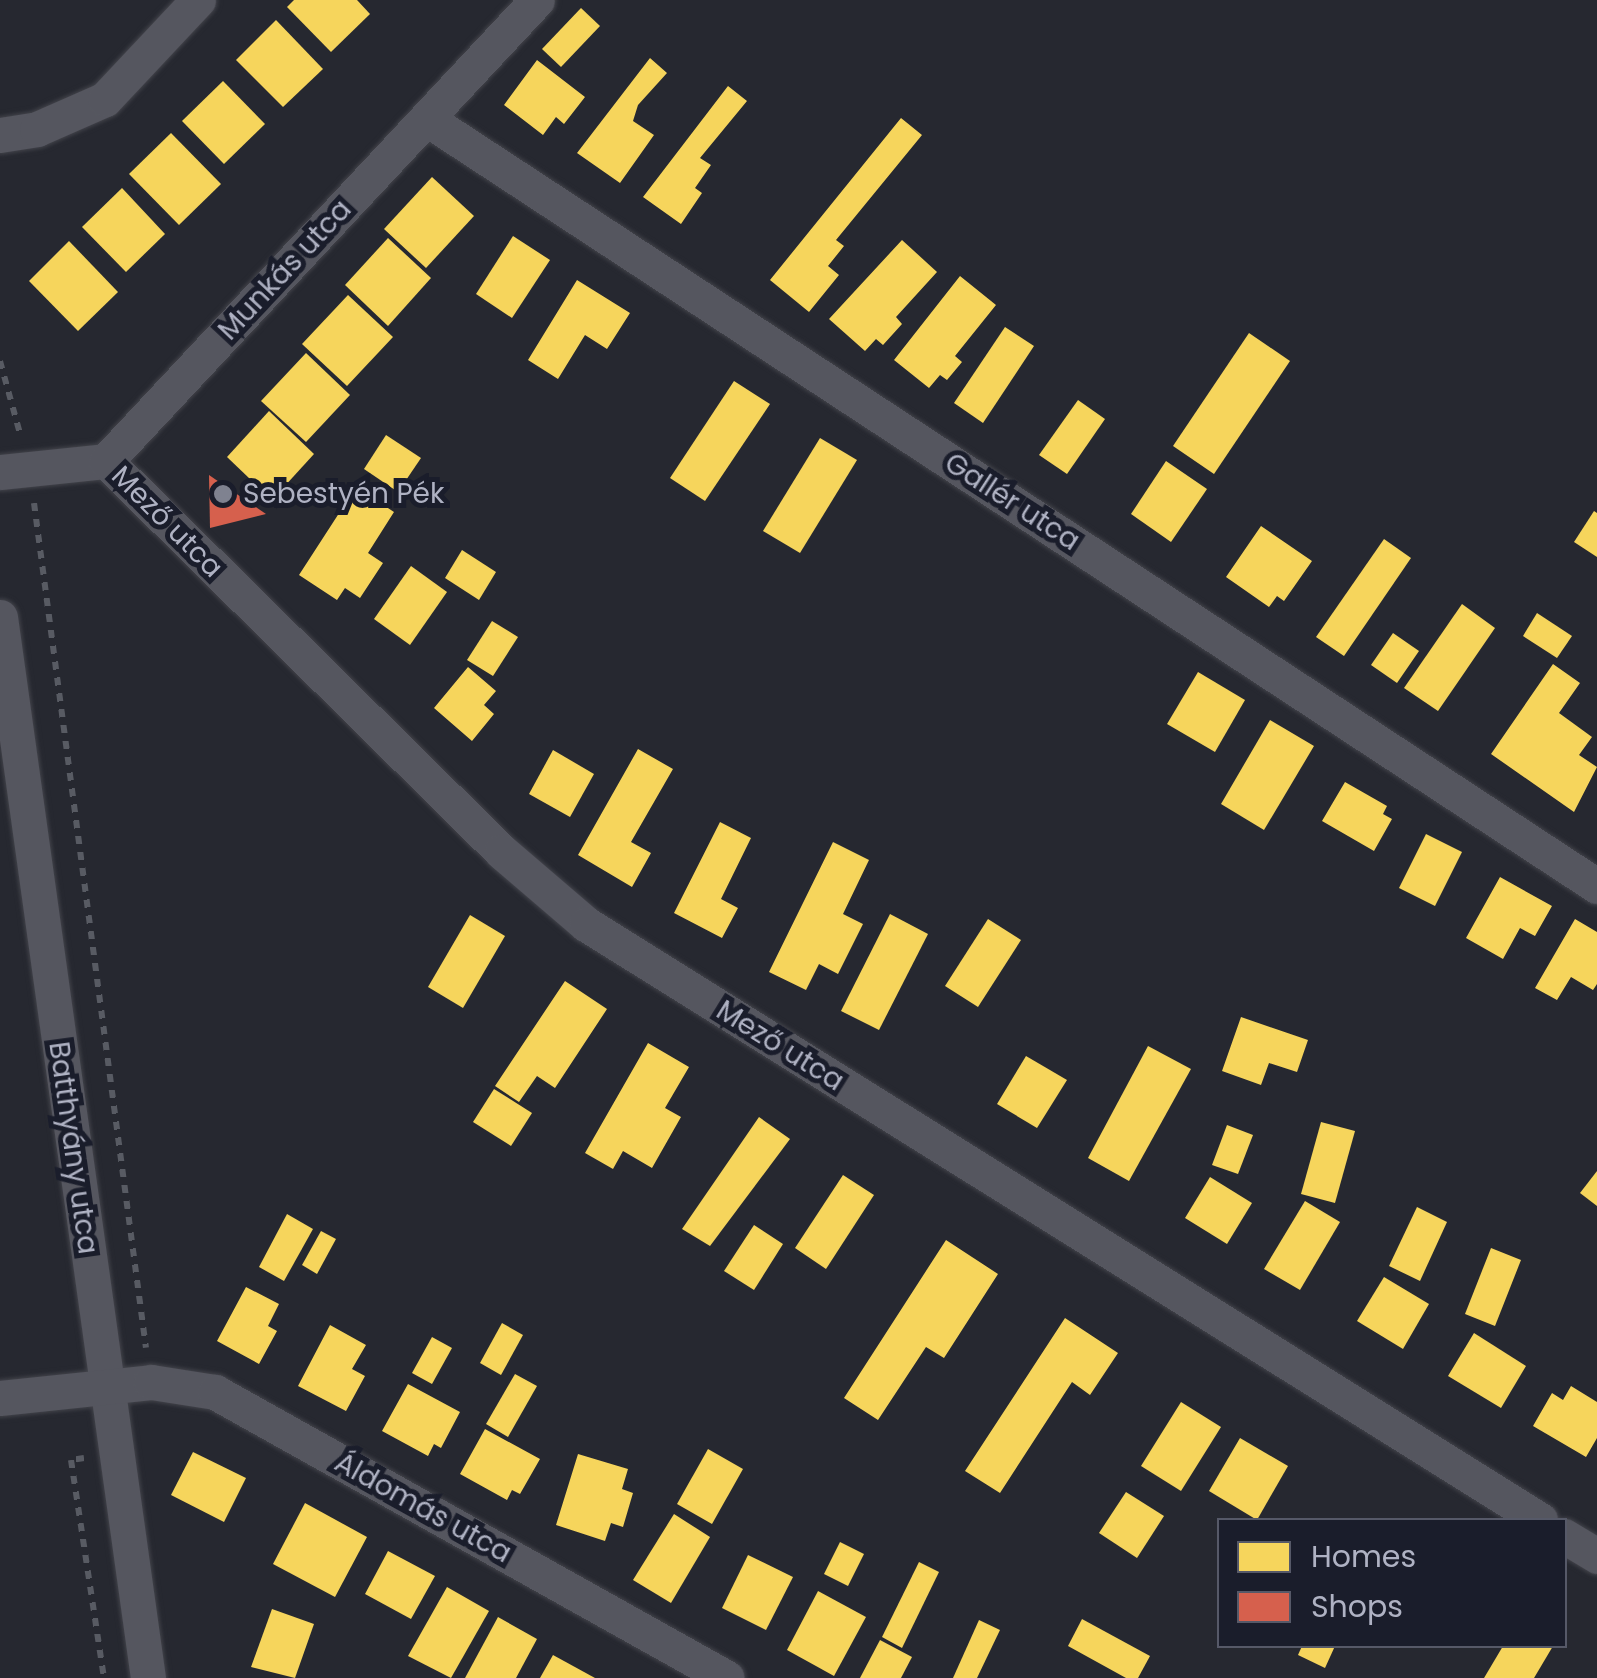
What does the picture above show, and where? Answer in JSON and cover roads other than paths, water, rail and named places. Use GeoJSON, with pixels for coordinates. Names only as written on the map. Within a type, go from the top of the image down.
{"type":"FeatureCollection","features":[{"type":"Feature","properties":{"kind":"street"},"geometry":{"type":"LineString","coordinates":[[0,135],[37,130],[105,98],[198,0]]}},
{"type":"Feature","properties":{"kind":"street","name":"Munkás utca"},"geometry":{"type":"LineString","coordinates":[[106,461],[537,0]]}},
{"type":"Feature","properties":{"kind":"street","name":"Gallér utca"},"geometry":{"type":"LineString","coordinates":[[427,118],[1597,886]]}},
{"type":"Feature","properties":{"kind":"street"},"geometry":{"type":"LineString","coordinates":[[0,472],[106,461]]}},
{"type":"Feature","properties":{"kind":"street","name":"Mező utca"},"geometry":{"type":"LineString","coordinates":[[106,461],[502,852],[586,924],[1537,1518]]}},
{"type":"Feature","properties":{"kind":"street","name":"Batthyány utca"},"geometry":{"type":"LineString","coordinates":[[0,617],[148,1678]]}},
{"type":"Feature","properties":{"kind":"street","name":"Áldomás utca"},"geometry":{"type":"LineString","coordinates":[[0,1398],[151,1382],[215,1392],[727,1678]]}},
{"type":"Feature","properties":{"kind":"street"},"geometry":{"type":"LineString","coordinates":[[1567,1538],[1597,1556]]}},
{"type":"Feature","properties":{"kind":"place","name":"Sebestyén Pék"},"geometry":{"type":"Point","coordinates":[223,494]}}]}
